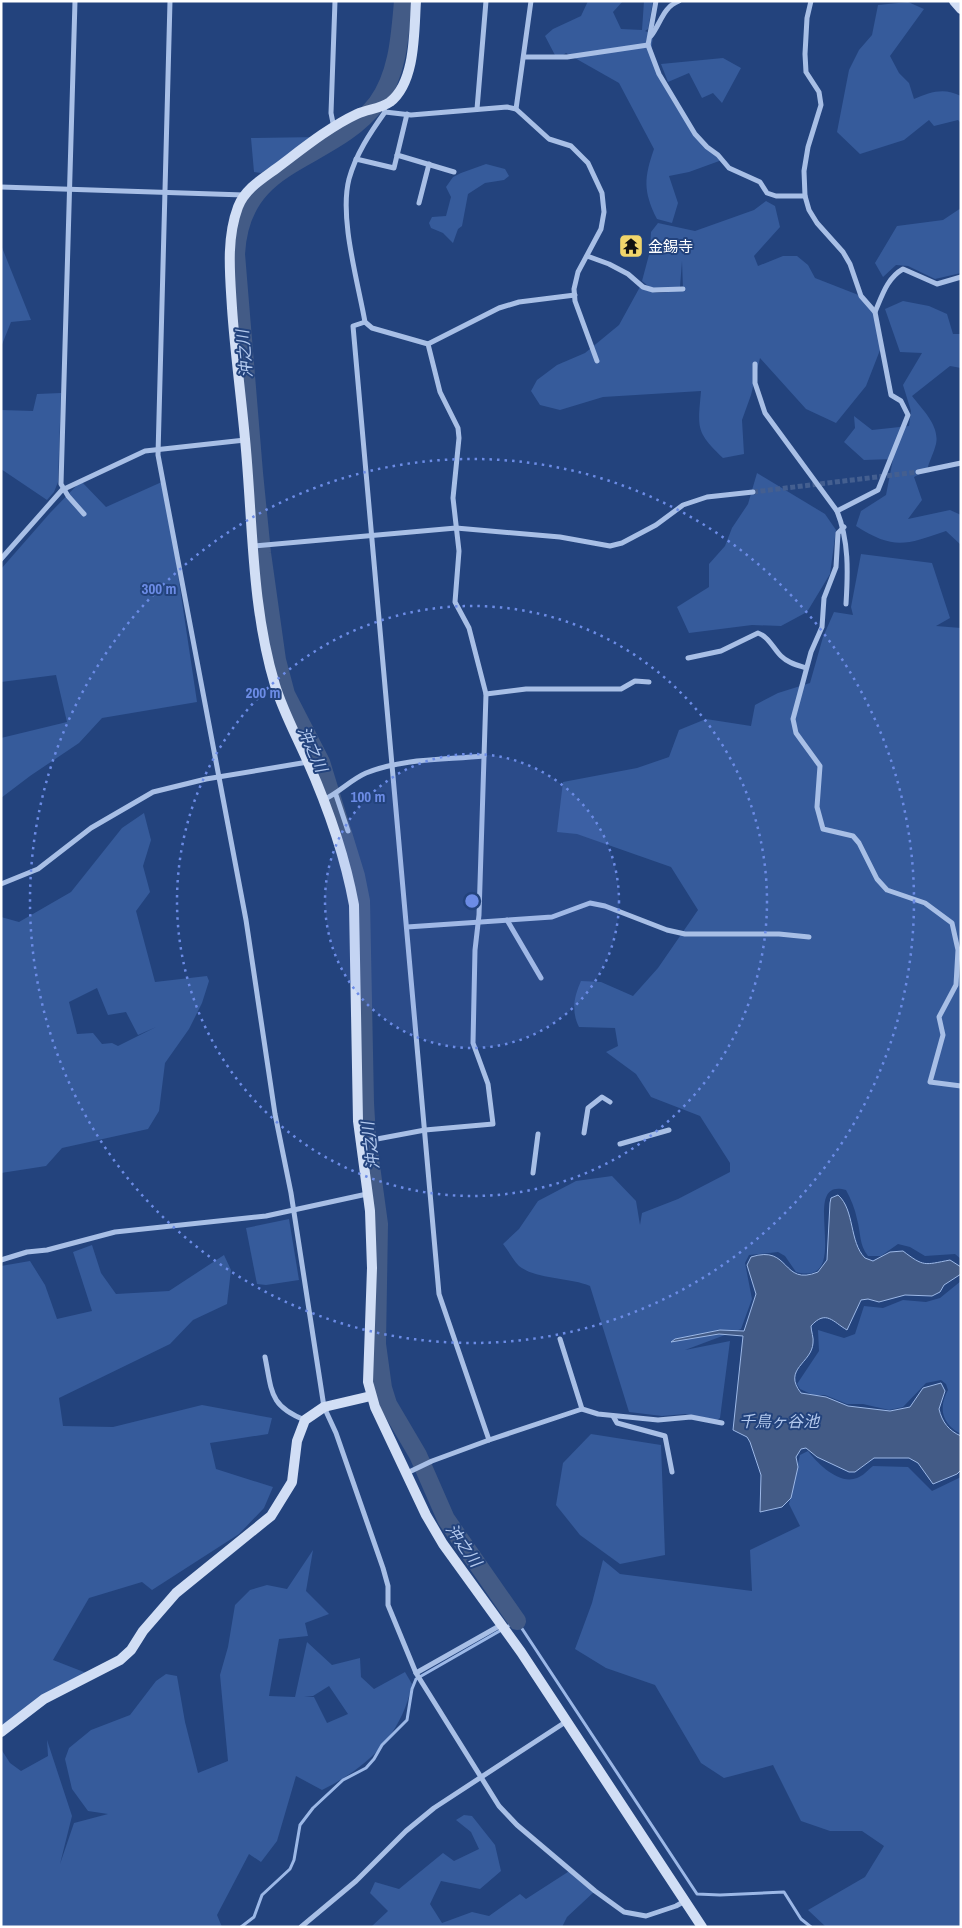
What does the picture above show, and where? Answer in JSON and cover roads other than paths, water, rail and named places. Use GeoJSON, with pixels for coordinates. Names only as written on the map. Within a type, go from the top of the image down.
{"type":"FeatureCollection","features":[{"type":"Feature","properties":{"kind":"street"},"geometry":{"type":"LineString","coordinates":[[75,1],[61,484],[84,514]]}},
{"type":"Feature","properties":{"kind":"street"},"geometry":{"type":"LineString","coordinates":[[170,1],[157,448],[246,920],[275,1114],[293,1212],[324,1407],[336,1433],[380,1559],[388,1586],[388,1605],[416,1673],[483,1777],[499,1806],[517,1825],[595,1891],[624,1912],[646,1916],[676,1906],[685,1900]]}},
{"type":"Feature","properties":{"kind":"street"},"geometry":{"type":"LineString","coordinates":[[334,129],[331,113],[335,1]]}},
{"type":"Feature","properties":{"kind":"street"},"geometry":{"type":"LineString","coordinates":[[416,1],[412,53],[408,71],[393,100],[384,109],[366,139],[349,179],[346,213],[365,322],[372,328],[428,344],[499,308],[519,302],[575,295]]}},
{"type":"Feature","properties":{"kind":"street"},"geometry":{"type":"LineString","coordinates":[[477,109],[486,1]]}},
{"type":"Feature","properties":{"kind":"street"},"geometry":{"type":"LineString","coordinates":[[516,109],[525,57],[531,1]]}},
{"type":"Feature","properties":{"kind":"street"},"geometry":{"type":"LineString","coordinates":[[656,1],[648,45],[659,74],[695,134],[729,168],[760,182],[767,193],[776,196],[806,196]]}},
{"type":"Feature","properties":{"kind":"street"},"geometry":{"type":"LineString","coordinates":[[651,36],[671,4],[679,1]]}},
{"type":"Feature","properties":{"kind":"street"},"geometry":{"type":"LineString","coordinates":[[811,1],[807,18],[806,72],[819,92],[822,105],[808,147],[804,171],[806,196],[810,210],[817,223],[843,252],[850,264],[861,296],[875,312],[891,395],[901,401],[908,415],[878,490],[837,511]]}},
{"type":"Feature","properties":{"kind":"street"},"geometry":{"type":"LineString","coordinates":[[954,1],[961,9]]}},
{"type":"Feature","properties":{"kind":"street"},"geometry":{"type":"LineString","coordinates":[[525,57],[567,57],[648,45]]}},
{"type":"Feature","properties":{"kind":"street"},"geometry":{"type":"LineString","coordinates":[[597,361],[575,295],[578,272],[601,229],[604,212],[602,193],[597,178],[588,163],[571,146],[549,139],[516,109],[507,107],[406,114],[384,109],[357,114],[263,178],[244,195],[237,209],[230,256],[236,361],[246,440],[258,597],[270,667],[284,710],[308,762],[322,800],[349,878],[354,904],[358,1121],[368,1194],[372,1268],[368,1382],[371,1396],[426,1515],[443,1544],[502,1624],[702,1927]]}},
{"type":"Feature","properties":{"kind":"street"},"geometry":{"type":"LineString","coordinates":[[356,159],[394,168],[406,114]]}},
{"type":"Feature","properties":{"kind":"street"},"geometry":{"type":"LineString","coordinates":[[397,155],[454,172]]}},
{"type":"Feature","properties":{"kind":"street"},"geometry":{"type":"LineString","coordinates":[[418,203],[429,164]]}},
{"type":"Feature","properties":{"kind":"street"},"geometry":{"type":"LineString","coordinates":[[1,187],[244,195]]}},
{"type":"Feature","properties":{"kind":"street"},"geometry":{"type":"LineString","coordinates":[[587,256],[609,264],[628,274],[643,286],[653,290],[683,289]]}},
{"type":"Feature","properties":{"kind":"street"},"geometry":{"type":"LineString","coordinates":[[875,312],[887,285],[896,273],[903,269],[937,284],[961,277]]}},
{"type":"Feature","properties":{"kind":"street"},"geometry":{"type":"LineString","coordinates":[[365,322],[353,326],[439,1294],[489,1440]]}},
{"type":"Feature","properties":{"kind":"street"},"geometry":{"type":"LineString","coordinates":[[361,1142],[425,1130],[493,1124],[488,1084],[473,1043],[486,694],[469,628],[454,602],[459,552],[453,498],[459,438],[458,428],[440,392],[428,344]]}},
{"type":"Feature","properties":{"kind":"street"},"geometry":{"type":"LineString","coordinates":[[755,364],[755,383],[765,413],[837,511],[844,527],[848,568],[846,604]]}},
{"type":"Feature","properties":{"kind":"street"},"geometry":{"type":"LineString","coordinates":[[1,559],[22,538],[43,509],[64,489],[145,451],[157,448],[246,440]]}},
{"type":"Feature","properties":{"kind":"street"},"geometry":{"type":"LineString","coordinates":[[918,472],[961,463]]}},
{"type":"Feature","properties":{"kind":"street"},"geometry":{"type":"LineString","coordinates":[[253,546],[456,528],[560,537],[610,546],[622,543],[656,524],[682,505],[707,497],[753,492]]}},
{"type":"Feature","properties":{"kind":"street"},"geometry":{"type":"LineString","coordinates":[[844,527],[838,533],[836,567],[824,598],[822,627],[806,668],[793,719],[796,734],[820,766],[817,807],[823,829],[853,836],[859,843],[877,879],[887,890],[925,903],[952,923],[958,950],[957,977],[950,998],[940,1017],[943,1035],[930,1082],[961,1086]]}},
{"type":"Feature","properties":{"kind":"street"},"geometry":{"type":"LineString","coordinates":[[688,658],[721,651],[758,633],[765,636],[781,656],[791,664],[806,668]]}},
{"type":"Feature","properties":{"kind":"street"},"geometry":{"type":"LineString","coordinates":[[486,694],[526,689],[621,689],[635,681],[649,682]]}},
{"type":"Feature","properties":{"kind":"street"},"geometry":{"type":"LineString","coordinates":[[322,800],[336,794],[354,779],[399,762],[484,756]]}},
{"type":"Feature","properties":{"kind":"street"},"geometry":{"type":"LineString","coordinates":[[1,884],[38,869],[91,828],[153,792],[308,762]]}},
{"type":"Feature","properties":{"kind":"street"},"geometry":{"type":"LineString","coordinates":[[336,794],[348,830]]}},
{"type":"Feature","properties":{"kind":"street"},"geometry":{"type":"LineString","coordinates":[[407,927],[552,917],[590,903],[605,906],[666,930],[685,934],[779,934],[809,937]]}},
{"type":"Feature","properties":{"kind":"street"},"geometry":{"type":"LineString","coordinates":[[507,920],[540,978]]}},
{"type":"Feature","properties":{"kind":"street"},"geometry":{"type":"LineString","coordinates":[[584,1133],[588,1108],[602,1097],[610,1102]]}},
{"type":"Feature","properties":{"kind":"street"},"geometry":{"type":"LineString","coordinates":[[620,1144],[668,1130]]}},
{"type":"Feature","properties":{"kind":"street"},"geometry":{"type":"LineString","coordinates":[[533,1173],[538,1134]]}},
{"type":"Feature","properties":{"kind":"street"},"geometry":{"type":"LineString","coordinates":[[1,1260],[27,1252],[47,1250],[115,1232],[293,1212],[368,1194]]}},
{"type":"Feature","properties":{"kind":"street"},"geometry":{"type":"LineString","coordinates":[[560,1339],[582,1408]]}},
{"type":"Feature","properties":{"kind":"street"},"geometry":{"type":"LineString","coordinates":[[265,1357],[274,1397],[288,1413],[305,1420]]}},
{"type":"Feature","properties":{"kind":"street"},"geometry":{"type":"LineString","coordinates":[[1,1732],[44,1699],[120,1660],[176,1593],[271,1516],[292,1482],[297,1441],[305,1420],[324,1407],[371,1396]]}},
{"type":"Feature","properties":{"kind":"street"},"geometry":{"type":"LineString","coordinates":[[407,1473],[489,1440],[582,1408],[613,1416],[658,1420],[690,1418],[722,1423]]}},
{"type":"Feature","properties":{"kind":"street"},"geometry":{"type":"LineString","coordinates":[[613,1416],[617,1423],[665,1436],[672,1472]]}},
{"type":"Feature","properties":{"kind":"street"},"geometry":{"type":"LineString","coordinates":[[416,1673],[502,1624]]}},
{"type":"Feature","properties":{"kind":"street"},"geometry":{"type":"LineString","coordinates":[[301,1927],[356,1881],[406,1831],[434,1808],[567,1721]]}},
{"type":"Feature","properties":{"kind":"water","name":"千鳥ヶ谷池"},"geometry":{"type":"Polygon","coordinates":[[[838,1195],[843,1201],[850,1217],[856,1244],[865,1258],[873,1261],[890,1252],[903,1251],[920,1262],[929,1264],[950,1260],[961,1267],[961,1274],[944,1285],[940,1292],[932,1296],[905,1295],[879,1302],[868,1299],[861,1300],[847,1330],[829,1319],[821,1318],[816,1321],[811,1326],[813,1341],[811,1350],[796,1372],[796,1385],[801,1393],[826,1397],[848,1406],[890,1411],[910,1407],[923,1388],[941,1383],[945,1391],[939,1409],[947,1425],[961,1436],[961,1470],[957,1474],[933,1484],[918,1463],[909,1458],[874,1458],[855,1472],[849,1472],[817,1457],[806,1448],[801,1449],[796,1457],[798,1467],[791,1498],[782,1507],[760,1512],[761,1475],[747,1437],[733,1430],[743,1336],[719,1334],[671,1342],[675,1339],[720,1330],[744,1331],[756,1294],[747,1265],[751,1257],[773,1256],[798,1274],[806,1275],[818,1272],[827,1260],[831,1198],[838,1195]]]}},
{"type":"Feature","properties":{"kind":"waterway","name":"沖之川"},"geometry":{"type":"LineString","coordinates":[[403,1],[394,67],[390,80],[377,103],[357,123],[335,139],[290,165],[270,180],[253,198],[242,222],[236,254],[262,553],[277,660],[286,694],[321,762],[356,876],[361,901],[365,1103],[367,1137],[379,1224],[377,1344],[383,1388],[388,1404],[418,1455],[446,1519],[517,1621]]}},
{"type":"Feature","properties":{"kind":"waterway"},"geometry":{"type":"LineString","coordinates":[[241,1927],[254,1917],[262,1895],[290,1869],[294,1860],[300,1825],[313,1808],[343,1780],[366,1768],[382,1745],[407,1720],[412,1689],[416,1679],[517,1621],[697,1894],[720,1895],[784,1892],[801,1919],[811,1927]]}},
{"type":"Feature","properties":{"kind":"tunnel"},"geometry":{"type":"LineString","coordinates":[[753,492],[918,472]]}},
{"type":"Feature","properties":{"kind":"place","name":"金錫寺"},"geometry":{"type":"Point","coordinates":[631,246]}}]}
